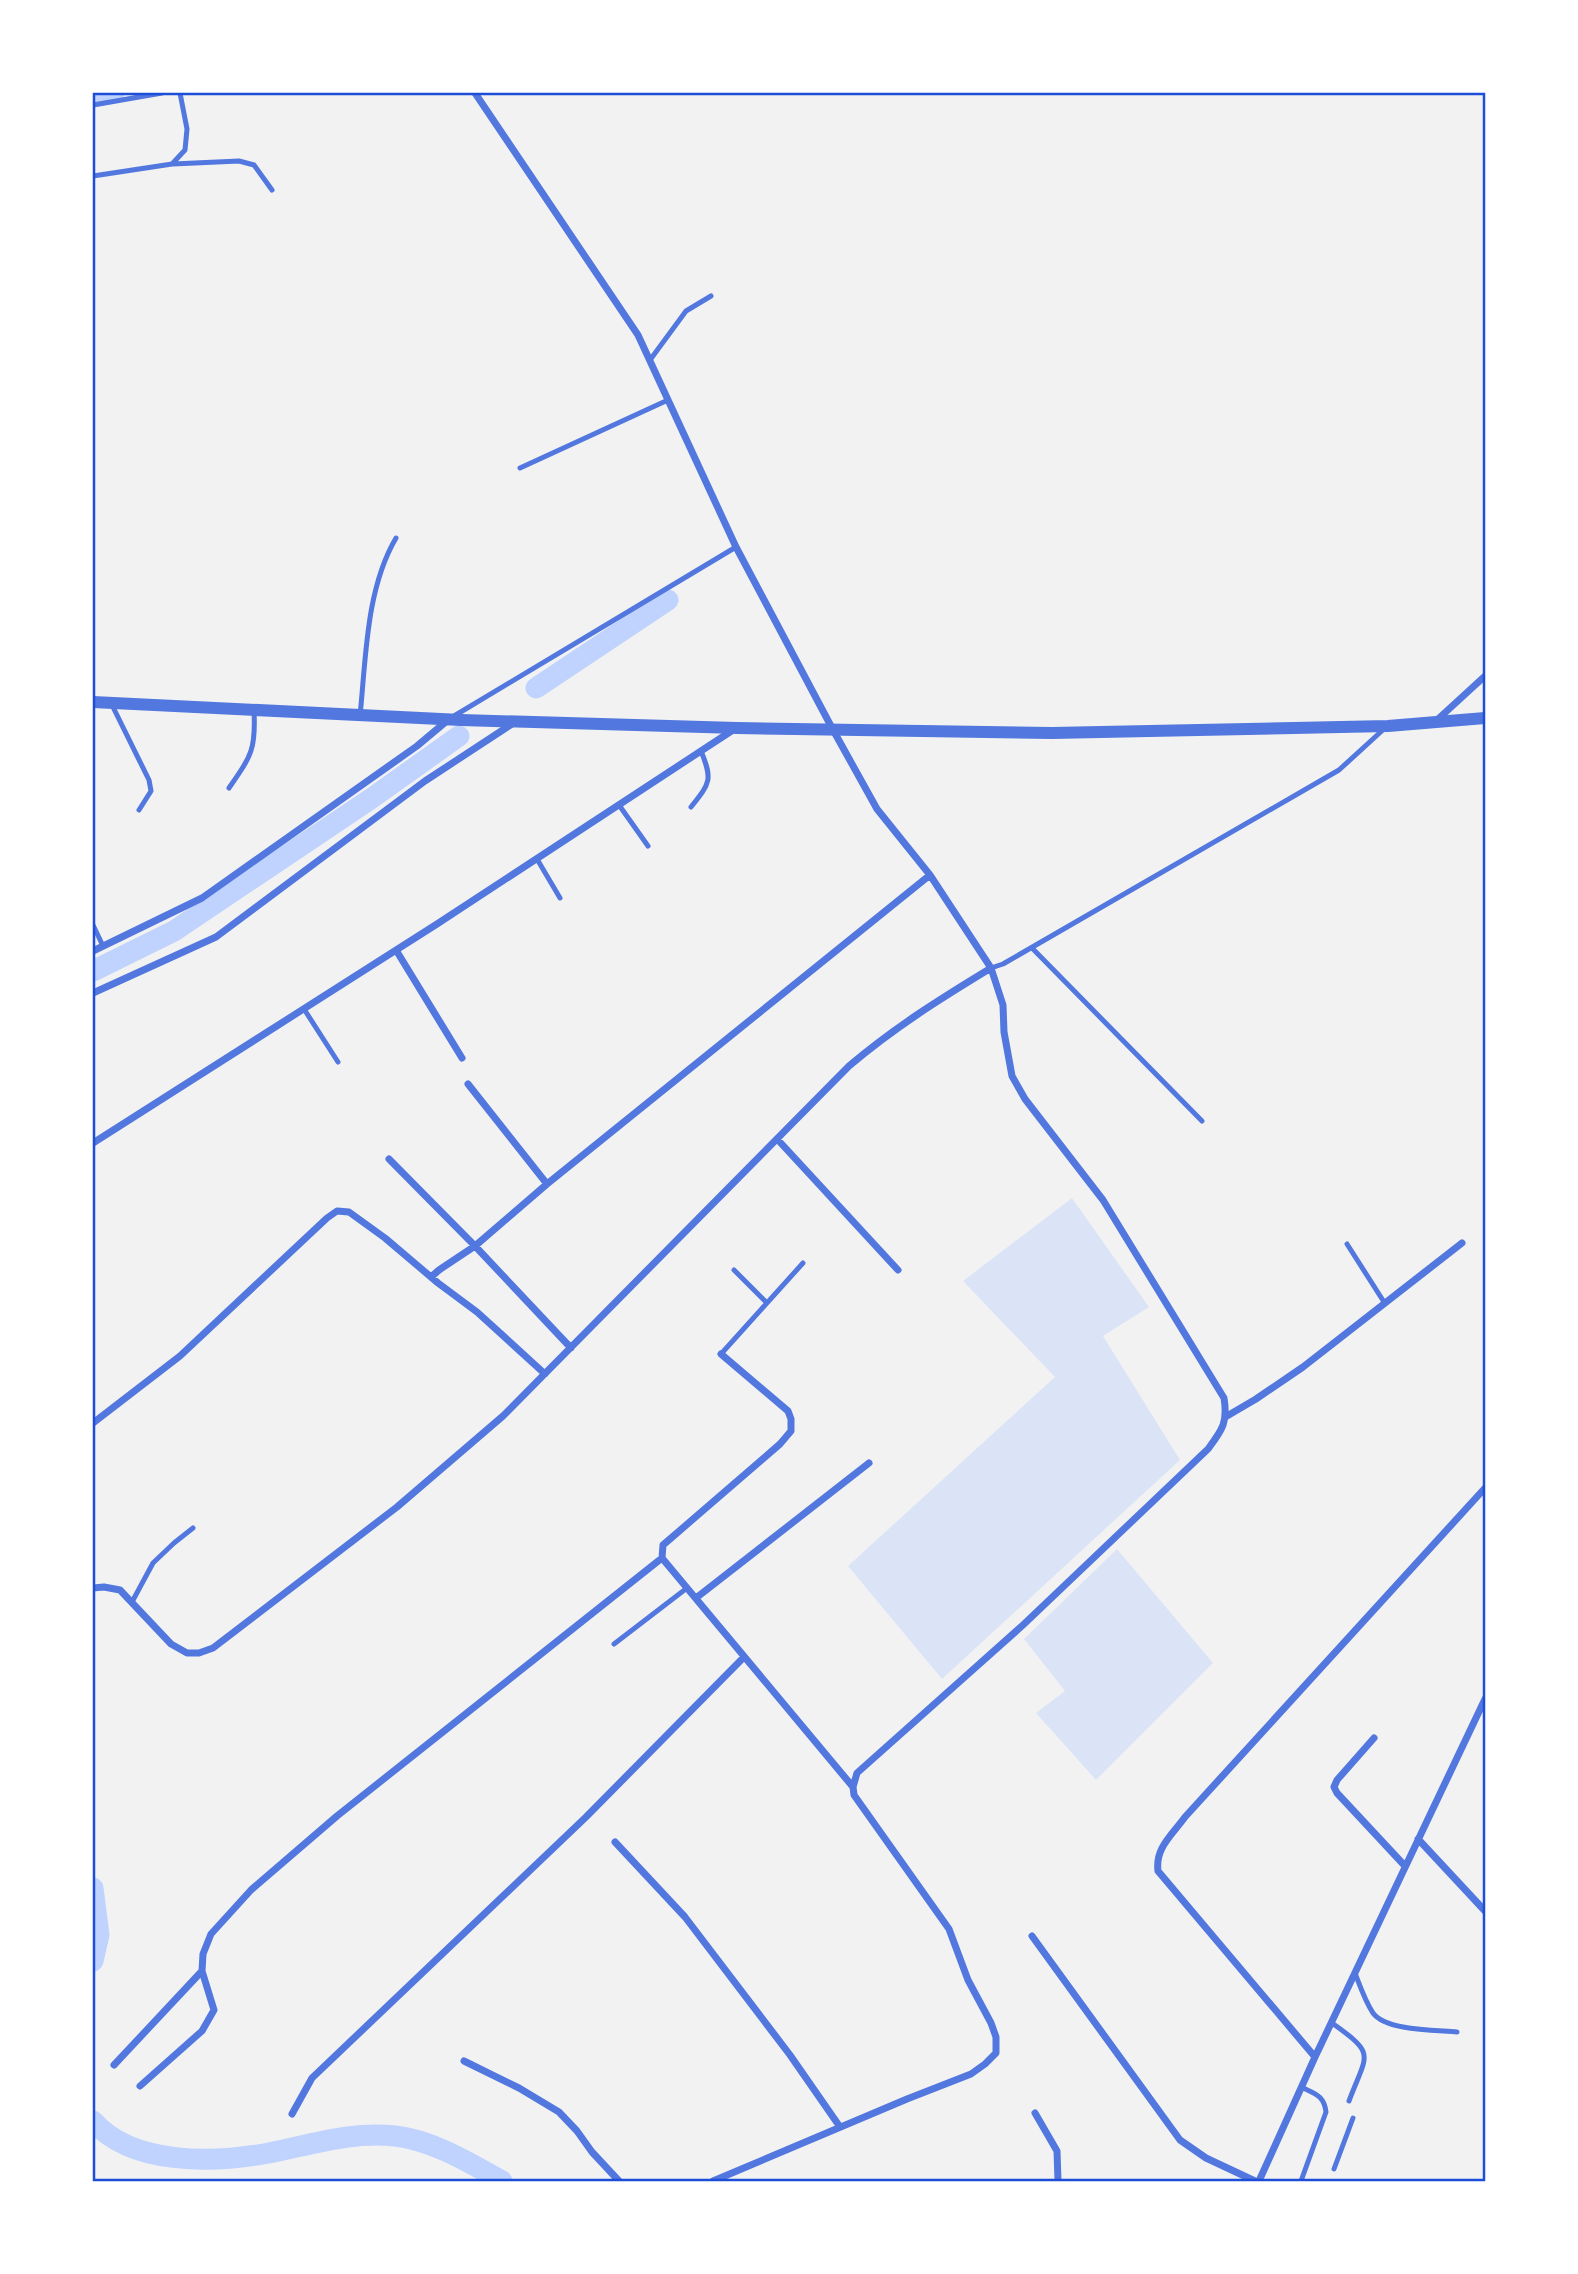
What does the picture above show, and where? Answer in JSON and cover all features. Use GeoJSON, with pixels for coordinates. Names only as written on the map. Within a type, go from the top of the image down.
{"type":"FeatureCollection","features":[{"type":"Feature","properties":{"kind":"street"},"geometry":{"type":"LineString","coordinates":[[475,93],[638,335],[736,547],[877,809],[930,875],[991,968],[1003,1005],[1004,1032],[1012,1076],[1025,1099],[1103,1200],[1124,1232],[1224,1398],[1227,1416],[1221,1432],[1208,1449],[1023,1625],[858,1773],[853,1787],[854,1795],[948,1929],[968,1980],[991,2023],[996,2037],[996,2053],[971,2074],[713,2181]]}},
{"type":"Feature","properties":{"kind":"street"},"geometry":{"type":"LineString","coordinates":[[1435,722],[1485,676]]}},
{"type":"Feature","properties":{"kind":"street"},"geometry":{"type":"LineString","coordinates":[[93,702],[448,719],[737,728],[1052,733],[1388,726],[1485,718]]}},
{"type":"Feature","properties":{"kind":"street"},"geometry":{"type":"LineString","coordinates":[[93,951],[202,898],[416,746],[448,719]]}},
{"type":"Feature","properties":{"kind":"street"},"geometry":{"type":"LineString","coordinates":[[93,993],[216,937],[425,782],[516,721]]}},
{"type":"Feature","properties":{"kind":"street"},"geometry":{"type":"LineString","coordinates":[[93,1143],[737,728]]}},
{"type":"Feature","properties":{"kind":"street"},"geometry":{"type":"LineString","coordinates":[[431,1278],[475,1247],[547,1184],[930,875]]}},
{"type":"Feature","properties":{"kind":"street"},"geometry":{"type":"LineString","coordinates":[[396,950],[462,1058]]}},
{"type":"Feature","properties":{"kind":"street"},"geometry":{"type":"LineString","coordinates":[[93,1588],[120,1590],[171,1644],[187,1653],[199,1653],[213,1648],[397,1507],[503,1416],[849,1066],[885,1035],[918,1012],[991,968]]}},
{"type":"Feature","properties":{"kind":"street"},"geometry":{"type":"LineString","coordinates":[[468,1084],[547,1184]]}},
{"type":"Feature","properties":{"kind":"street"},"geometry":{"type":"LineString","coordinates":[[778,1140],[898,1270]]}},
{"type":"Feature","properties":{"kind":"street"},"geometry":{"type":"LineString","coordinates":[[389,1159],[570,1348]]}},
{"type":"Feature","properties":{"kind":"street"},"geometry":{"type":"LineString","coordinates":[[93,1412],[96,1421],[180,1356],[337,1211],[349,1212],[357,1217],[477,1312],[545,1374]]}},
{"type":"Feature","properties":{"kind":"street"},"geometry":{"type":"LineString","coordinates":[[1227,1416],[1303,1367],[1462,1243]]}},
{"type":"Feature","properties":{"kind":"street"},"geometry":{"type":"LineString","coordinates":[[721,1354],[788,1411],[791,1431],[780,1444],[663,1545],[662,1558],[853,1787]]}},
{"type":"Feature","properties":{"kind":"street"},"geometry":{"type":"LineString","coordinates":[[696,1598],[869,1462]]}},
{"type":"Feature","properties":{"kind":"street"},"geometry":{"type":"LineString","coordinates":[[1315,2057],[1158,1871],[1157,1859],[1161,1849],[1185,1817],[1485,1489]]}},
{"type":"Feature","properties":{"kind":"street"},"geometry":{"type":"LineString","coordinates":[[140,2087],[202,2031],[208,2021],[214,2010],[202,1971],[203,1954],[211,1934],[251,1890],[337,1816],[662,1558]]}},
{"type":"Feature","properties":{"kind":"street"},"geometry":{"type":"LineString","coordinates":[[292,2114],[312,2078],[586,1817],[744,1657]]}},
{"type":"Feature","properties":{"kind":"street"},"geometry":{"type":"LineString","coordinates":[[1032,1936],[1180,2140],[1206,2158],[1257,2181],[1405,1866],[1484,1706]]}},
{"type":"Feature","properties":{"kind":"street"},"geometry":{"type":"LineString","coordinates":[[1374,1738],[1337,1780],[1334,1787],[1405,1866]]}},
{"type":"Feature","properties":{"kind":"street"},"geometry":{"type":"LineString","coordinates":[[1418,1839],[1485,1911]]}},
{"type":"Feature","properties":{"kind":"street"},"geometry":{"type":"LineString","coordinates":[[615,1842],[685,1917],[790,2055],[840,2127]]}},
{"type":"Feature","properties":{"kind":"street"},"geometry":{"type":"LineString","coordinates":[[114,2065],[202,1971]]}},
{"type":"Feature","properties":{"kind":"street"},"geometry":{"type":"LineString","coordinates":[[464,2061],[519,2088],[559,2112],[619,2181]]}},
{"type":"Feature","properties":{"kind":"street"},"geometry":{"type":"LineString","coordinates":[[1035,2113],[1057,2151],[1058,2181]]}},
{"type":"Feature","properties":{"kind":"lane"},"geometry":{"type":"LineString","coordinates":[[93,105],[162,93]]}},
{"type":"Feature","properties":{"kind":"lane"},"geometry":{"type":"LineString","coordinates":[[173,164],[185,149],[187,129],[180,93]]}},
{"type":"Feature","properties":{"kind":"lane"},"geometry":{"type":"LineString","coordinates":[[93,176],[173,164],[239,161],[254,165],[272,190]]}},
{"type":"Feature","properties":{"kind":"lane"},"geometry":{"type":"LineString","coordinates":[[650,360],[686,311],[711,296]]}},
{"type":"Feature","properties":{"kind":"lane"},"geometry":{"type":"LineString","coordinates":[[520,468],[668,400]]}},
{"type":"Feature","properties":{"kind":"lane"},"geometry":{"type":"LineString","coordinates":[[360,716],[373,604],[380,570],[396,538]]}},
{"type":"Feature","properties":{"kind":"lane"},"geometry":{"type":"LineString","coordinates":[[448,719],[736,547]]}},
{"type":"Feature","properties":{"kind":"lane"},"geometry":{"type":"LineString","coordinates":[[111,703],[149,780],[151,791],[138,810]]}},
{"type":"Feature","properties":{"kind":"lane"},"geometry":{"type":"LineString","coordinates":[[229,788],[249,759],[253,748],[254,710]]}},
{"type":"Feature","properties":{"kind":"lane"},"geometry":{"type":"LineString","coordinates":[[991,968],[1032,948],[1339,770],[1388,726]]}},
{"type":"Feature","properties":{"kind":"lane"},"geometry":{"type":"LineString","coordinates":[[691,807],[705,789],[710,775],[701,751]]}},
{"type":"Feature","properties":{"kind":"lane"},"geometry":{"type":"LineString","coordinates":[[619,805],[648,846]]}},
{"type":"Feature","properties":{"kind":"lane"},"geometry":{"type":"LineString","coordinates":[[537,859],[560,898]]}},
{"type":"Feature","properties":{"kind":"lane"},"geometry":{"type":"LineString","coordinates":[[93,925],[103,946]]}},
{"type":"Feature","properties":{"kind":"lane"},"geometry":{"type":"LineString","coordinates":[[1032,948],[1202,1121]]}},
{"type":"Feature","properties":{"kind":"lane"},"geometry":{"type":"LineString","coordinates":[[304,1009],[338,1062]]}},
{"type":"Feature","properties":{"kind":"lane"},"geometry":{"type":"LineString","coordinates":[[1347,1244],[1384,1302]]}},
{"type":"Feature","properties":{"kind":"lane"},"geometry":{"type":"LineString","coordinates":[[721,1354],[803,1264]]}},
{"type":"Feature","properties":{"kind":"lane"},"geometry":{"type":"LineString","coordinates":[[734,1270],[767,1303]]}},
{"type":"Feature","properties":{"kind":"lane"},"geometry":{"type":"LineString","coordinates":[[132,1602],[153,1563],[193,1528]]}},
{"type":"Feature","properties":{"kind":"lane"},"geometry":{"type":"LineString","coordinates":[[614,1644],[687,1588]]}},
{"type":"Feature","properties":{"kind":"lane"},"geometry":{"type":"LineString","coordinates":[[1354,1973],[1374,2015],[1382,2021],[1396,2026],[1457,2032]]}},
{"type":"Feature","properties":{"kind":"lane"},"geometry":{"type":"LineString","coordinates":[[1332,2023],[1357,2041],[1364,2050],[1365,2058],[1349,2101]]}},
{"type":"Feature","properties":{"kind":"lane"},"geometry":{"type":"LineString","coordinates":[[1301,2087],[1325,2102],[1326,2112],[1301,2181]]}},
{"type":"Feature","properties":{"kind":"lane"},"geometry":{"type":"LineString","coordinates":[[1334,2169],[1353,2119]]}},
{"type":"Feature","properties":{"kind":"shaded area"},"geometry":{"type":"Polygon","coordinates":[[[1072,1198],[1149,1307],[1103,1336],[1180,1460],[942,1679],[848,1566],[1055,1377],[963,1281],[1072,1198]]]}},
{"type":"Feature","properties":{"kind":"shaded area"},"geometry":{"type":"Polygon","coordinates":[[[1117,1549],[1213,1663],[1096,1780],[1036,1713],[1065,1691],[1024,1639],[1117,1549]]]}},
{"type":"Feature","properties":{"kind":"waterway"},"geometry":{"type":"LineString","coordinates":[[93,97],[114,93]]}},
{"type":"Feature","properties":{"kind":"waterway"},"geometry":{"type":"LineString","coordinates":[[536,688],[668,600]]}},
{"type":"Feature","properties":{"kind":"waterway"},"geometry":{"type":"LineString","coordinates":[[93,971],[174,931],[459,736]]}},
{"type":"Feature","properties":{"kind":"waterway"},"geometry":{"type":"LineString","coordinates":[[93,1888],[99,1935],[93,1961]]}},
{"type":"Feature","properties":{"kind":"waterway"},"geometry":{"type":"LineString","coordinates":[[93,2121],[110,2136],[129,2146],[175,2158],[224,2159],[363,2135],[409,2138],[437,2147],[502,2181]]}}]}
